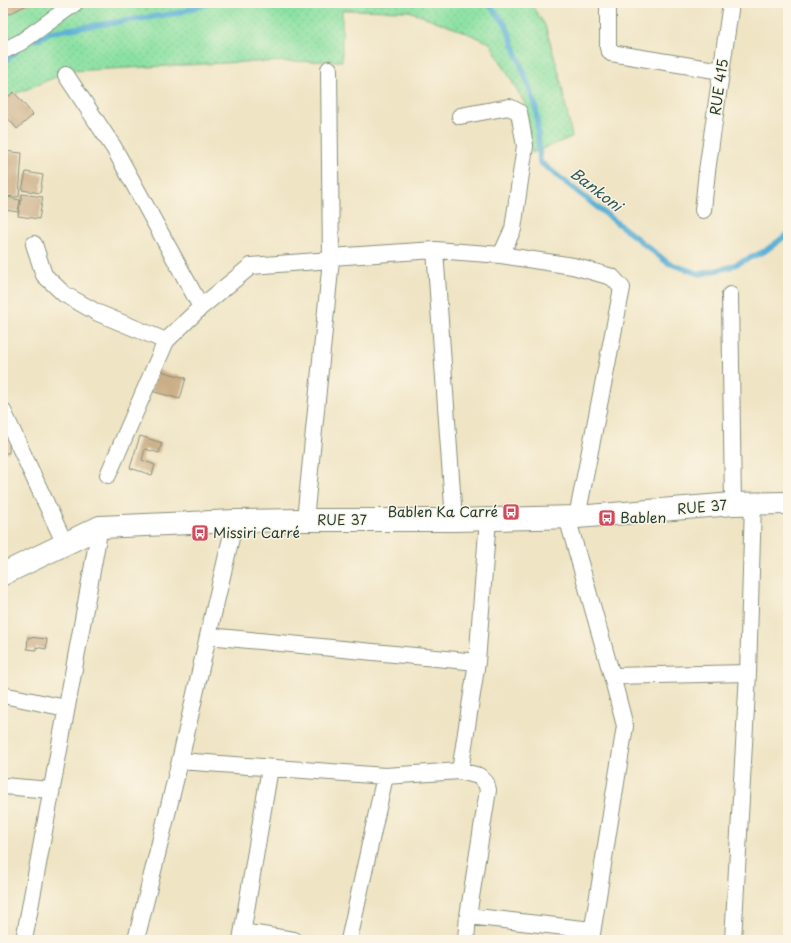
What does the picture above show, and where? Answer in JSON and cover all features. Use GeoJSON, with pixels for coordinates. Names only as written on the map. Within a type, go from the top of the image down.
{"type":"FeatureCollection","features":[{"type":"Feature","properties":{"kind":"main road","name":"RUE 37"},"geometry":{"type":"LineString","coordinates":[[3,574],[100,527],[235,521],[454,520],[572,517],[743,504],[788,503]]}},
{"type":"Feature","properties":{"kind":"street"},"geometry":{"type":"LineString","coordinates":[[3,51],[21,42],[75,3]]}},
{"type":"Feature","properties":{"kind":"street"},"geometry":{"type":"LineString","coordinates":[[608,3],[608,48],[611,53],[722,71]]}},
{"type":"Feature","properties":{"kind":"street","name":"RUE 415"},"geometry":{"type":"LineString","coordinates":[[704,210],[707,171],[731,3]]}},
{"type":"Feature","properties":{"kind":"street"},"geometry":{"type":"LineString","coordinates":[[305,520],[331,258],[329,69]]}},
{"type":"Feature","properties":{"kind":"street"},"geometry":{"type":"LineString","coordinates":[[66,75],[114,148],[201,307]]}},
{"type":"Feature","properties":{"kind":"street"},"geometry":{"type":"LineString","coordinates":[[460,116],[509,107],[519,112],[525,146],[513,229],[501,255]]}},
{"type":"Feature","properties":{"kind":"street"},"geometry":{"type":"LineString","coordinates":[[34,244],[44,275],[64,294],[98,313],[166,342]]}},
{"type":"Feature","properties":{"kind":"street"},"geometry":{"type":"LineString","coordinates":[[435,250],[454,520]]}},
{"type":"Feature","properties":{"kind":"street"},"geometry":{"type":"LineString","coordinates":[[108,475],[166,342],[201,307],[251,266],[435,250],[501,255],[573,266],[612,277],[622,288],[572,517],[625,726],[592,935],[468,916]]}},
{"type":"Feature","properties":{"kind":"street"},"geometry":{"type":"LineString","coordinates":[[730,295],[743,504],[748,673],[733,940]]}},
{"type":"Feature","properties":{"kind":"street"},"geometry":{"type":"LineString","coordinates":[[3,411],[65,544]]}},
{"type":"Feature","properties":{"kind":"street"},"geometry":{"type":"LineString","coordinates":[[460,771],[477,662],[488,519]]}},
{"type":"Feature","properties":{"kind":"street"},"geometry":{"type":"LineString","coordinates":[[136,940],[180,761],[235,521]]}},
{"type":"Feature","properties":{"kind":"street"},"geometry":{"type":"LineString","coordinates":[[24,940],[100,527]]}},
{"type":"Feature","properties":{"kind":"street"},"geometry":{"type":"LineString","coordinates":[[208,636],[477,662]]}},
{"type":"Feature","properties":{"kind":"street"},"geometry":{"type":"LineString","coordinates":[[612,676],[748,673]]}},
{"type":"Feature","properties":{"kind":"street"},"geometry":{"type":"LineString","coordinates":[[3,695],[66,708]]}},
{"type":"Feature","properties":{"kind":"street"},"geometry":{"type":"LineString","coordinates":[[180,761],[384,776],[460,771],[479,776],[486,782],[488,790],[468,916],[466,940]]}},
{"type":"Feature","properties":{"kind":"street"},"geometry":{"type":"LineString","coordinates":[[270,768],[242,936],[294,940]]}},
{"type":"Feature","properties":{"kind":"street"},"geometry":{"type":"LineString","coordinates":[[349,940],[384,776]]}},
{"type":"Feature","properties":{"kind":"street"},"geometry":{"type":"LineString","coordinates":[[3,786],[51,790]]}},
{"type":"Feature","properties":{"kind":"green space"},"geometry":{"type":"Polygon","coordinates":[[[3,3],[530,3],[545,25],[559,73],[572,137],[532,153],[525,104],[490,43],[409,11],[342,10],[342,61],[243,62],[70,71],[8,97],[3,101],[3,3]]]}},
{"type":"Feature","properties":{"kind":"building"},"geometry":{"type":"Polygon","coordinates":[[[3,3],[31,3],[3,17],[3,3]]]}},
{"type":"Feature","properties":{"kind":"building"},"geometry":{"type":"Polygon","coordinates":[[[14,92],[33,115],[17,129],[3,112],[3,101],[14,92]]]}},
{"type":"Feature","properties":{"kind":"building"},"geometry":{"type":"Polygon","coordinates":[[[3,151],[22,153],[19,197],[3,196],[3,151]]]}},
{"type":"Feature","properties":{"kind":"building"},"geometry":{"type":"Polygon","coordinates":[[[26,172],[43,175],[40,193],[22,190],[26,172]]]}},
{"type":"Feature","properties":{"kind":"building"},"geometry":{"type":"Polygon","coordinates":[[[22,194],[43,197],[39,219],[18,216],[22,194]]]}},
{"type":"Feature","properties":{"kind":"building"},"geometry":{"type":"Polygon","coordinates":[[[7,197],[20,200],[18,212],[5,210],[7,197]]]}},
{"type":"Feature","properties":{"kind":"building"},"geometry":{"type":"Polygon","coordinates":[[[157,370],[186,378],[180,399],[151,391],[157,370]]]}},
{"type":"Feature","properties":{"kind":"building"},"geometry":{"type":"Polygon","coordinates":[[[3,430],[9,430],[9,453],[3,453],[3,430]]]}},
{"type":"Feature","properties":{"kind":"building"},"geometry":{"type":"Polygon","coordinates":[[[140,436],[162,443],[159,453],[145,449],[142,460],[155,465],[152,475],[130,468],[140,436]]]}},
{"type":"Feature","properties":{"kind":"building"},"geometry":{"type":"Polygon","coordinates":[[[28,637],[47,639],[46,649],[36,647],[36,650],[27,649],[28,637]]]}},
{"type":"Feature","properties":{"kind":"waterway","name":"Bankoni"},"geometry":{"type":"LineString","coordinates":[[37,40],[50,32],[178,13],[209,3]]}},
{"type":"Feature","properties":{"kind":"waterway","name":"Bankoni"},"geometry":{"type":"LineString","coordinates":[[488,3],[506,25],[536,106],[540,162],[668,263],[700,274],[730,267],[765,251],[788,234]]}},
{"type":"Feature","properties":{"kind":"waterway","name":"Bankoni"},"geometry":{"type":"LineString","coordinates":[[3,63],[16,52]]}},
{"type":"Feature","properties":{"kind":"place","name":"Bablen Ka Carré"},"geometry":{"type":"Point","coordinates":[511,512]}},
{"type":"Feature","properties":{"kind":"place","name":"Bablen"},"geometry":{"type":"Point","coordinates":[607,518]}},
{"type":"Feature","properties":{"kind":"place","name":"Missiri Carré"},"geometry":{"type":"Point","coordinates":[200,533]}}]}
